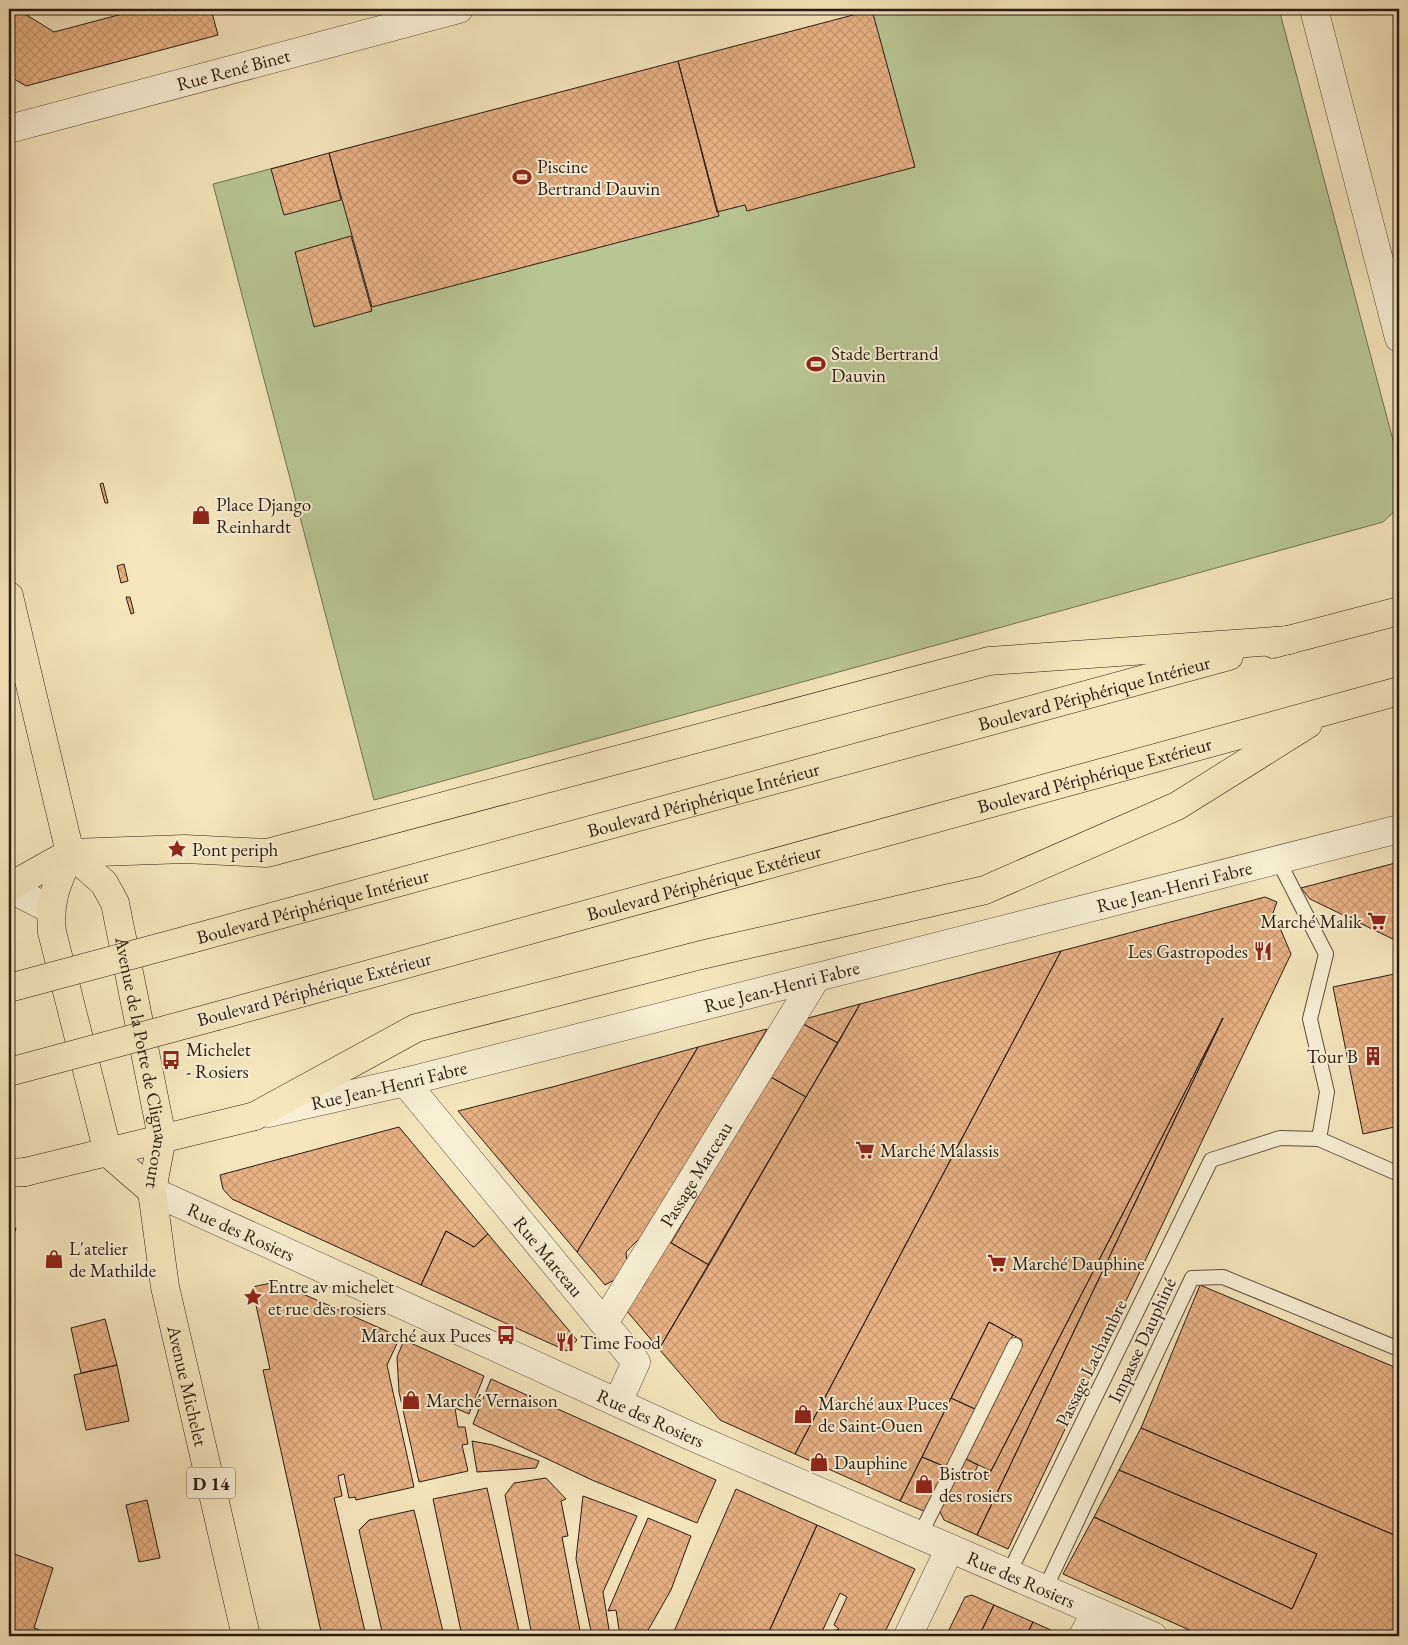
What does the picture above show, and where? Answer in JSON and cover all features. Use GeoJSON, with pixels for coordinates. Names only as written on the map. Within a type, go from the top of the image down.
{"type":"FeatureCollection","features":[{"type":"Feature","properties":{"kind":"main road"},"geometry":{"type":"LineString","coordinates":[[9,596],[70,853]]}},
{"type":"Feature","properties":{"kind":"main road","name":"Boulevard Périphérique Intérieur"},"geometry":{"type":"LineString","coordinates":[[9,988],[1399,611]]}},
{"type":"Feature","properties":{"kind":"main road"},"geometry":{"type":"LineString","coordinates":[[9,887],[70,853],[185,849],[267,853],[643,755],[989,661],[1289,640]]}},
{"type":"Feature","properties":{"kind":"main road","name":"Boulevard Périphérique Extérieur"},"geometry":{"type":"LineString","coordinates":[[9,1072],[1399,691]]}},
{"type":"Feature","properties":{"kind":"main road"},"geometry":{"type":"LineString","coordinates":[[255,1116],[416,1028],[701,955],[985,890],[1177,806],[1333,708]]}},
{"type":"Feature","properties":{"kind":"main road","name":"Avenue de la Porte de Clignancourt"},"geometry":{"type":"LineString","coordinates":[[70,853],[104,883],[115,903],[162,1137],[152,1191],[108,1153],[52,932],[50,909],[54,891],[70,853]]}},
{"type":"Feature","properties":{"kind":"main road","name":"Rue Jean-Henri Fabre"},"geometry":{"type":"LineString","coordinates":[[14,1175],[108,1153],[162,1137],[255,1116]]}},
{"type":"Feature","properties":{"kind":"main road","name":"Avenue Michelet"},"geometry":{"type":"LineString","coordinates":[[152,1191],[165,1287],[246,1636]]}},
{"type":"Feature","properties":{"kind":"street","name":"Rue René Binet"},"geometry":{"type":"LineString","coordinates":[[9,129],[459,9]]}},
{"type":"Feature","properties":{"kind":"street"},"geometry":{"type":"LineString","coordinates":[[1314,9],[1399,338]]}},
{"type":"Feature","properties":{"kind":"street","name":"Rue Jean-Henri Fabre"},"geometry":{"type":"LineString","coordinates":[[255,1116],[405,1082],[1399,829]]}},
{"type":"Feature","properties":{"kind":"street"},"geometry":{"type":"LineString","coordinates":[[9,887],[50,909]]}},
{"type":"Feature","properties":{"kind":"street","name":"Passage Marceau"},"geometry":{"type":"LineString","coordinates":[[604,1324],[816,978]]}},
{"type":"Feature","properties":{"kind":"street","name":"Rue Marceau"},"geometry":{"type":"LineString","coordinates":[[405,1082],[636,1362],[618,1402]]}},
{"type":"Feature","properties":{"kind":"street","name":"Rue des Rosiers"},"geometry":{"type":"LineString","coordinates":[[152,1191],[618,1402],[1044,1591],[1153,1636]]}},
{"type":"Feature","properties":{"kind":"street"},"geometry":{"type":"LineString","coordinates":[[908,1636],[950,1548]]}},
{"type":"Feature","properties":{"kind":"street"},"geometry":{"type":"LineString","coordinates":[[1083,1636],[1096,1612]]}},
{"type":"Feature","properties":{"kind":"lane"},"geometry":{"type":"LineString","coordinates":[[1278,860],[1326,954],[1310,1019],[1327,1092],[1319,1139],[1399,1174]]}},
{"type":"Feature","properties":{"kind":"lane","name":"Passage Lachambre"},"geometry":{"type":"LineString","coordinates":[[1008,1575],[1211,1160],[1280,1138],[1319,1139]]}},
{"type":"Feature","properties":{"kind":"lane","name":"Impasse Dauphiné"},"geometry":{"type":"LineString","coordinates":[[1044,1591],[1192,1278],[1223,1277],[1399,1348]]}},
{"type":"Feature","properties":{"kind":"lane"},"geometry":{"type":"LineString","coordinates":[[920,1535],[1015,1346]]}},
{"type":"Feature","properties":{"kind":"green space","name":"Stade Bertrand Dauvin"},"geometry":{"type":"Polygon","coordinates":[[[878,9],[1279,9],[1399,463],[1399,507],[1383,522],[374,800],[213,184],[878,9]]]}},
{"type":"Feature","properties":{"kind":"building"},"geometry":{"type":"Polygon","coordinates":[[[9,9],[17,9],[54,32],[141,9],[211,9],[218,35],[26,86],[9,76],[9,9]]]}},
{"type":"Feature","properties":{"kind":"building"},"geometry":{"type":"Polygon","coordinates":[[[872,10],[915,167],[747,211],[745,205],[717,212],[678,61],[872,10]]]}},
{"type":"Feature","properties":{"kind":"building","name":"Piscine Bertrand Dauvin"},"geometry":{"type":"Polygon","coordinates":[[[678,61],[719,216],[372,307],[329,153],[678,61]]]}},
{"type":"Feature","properties":{"kind":"building"},"geometry":{"type":"Polygon","coordinates":[[[329,153],[341,200],[284,215],[271,169],[329,153]]]}},
{"type":"Feature","properties":{"kind":"building"},"geometry":{"type":"Polygon","coordinates":[[[351,236],[372,311],[314,327],[295,252],[351,236]]]}},
{"type":"Feature","properties":{"kind":"building"},"geometry":{"type":"Polygon","coordinates":[[[103,483],[108,503],[105,503],[100,484],[103,483]]]}},
{"type":"Feature","properties":{"kind":"building"},"geometry":{"type":"Polygon","coordinates":[[[124,564],[128,581],[121,583],[117,566],[124,564]]]}},
{"type":"Feature","properties":{"kind":"building"},"geometry":{"type":"Polygon","coordinates":[[[126,597],[130,597],[134,613],[131,614],[126,597]]]}},
{"type":"Feature","properties":{"kind":"building","name":"Marché Malik"},"geometry":{"type":"Polygon","coordinates":[[[1399,862],[1399,942],[1310,899],[1301,888],[1399,862]]]}},
{"type":"Feature","properties":{"kind":"building","name":"Marché Dauphine"},"geometry":{"type":"Polygon","coordinates":[[[1265,897],[1277,902],[1271,918],[1277,921],[1291,954],[1008,1549],[977,1535],[1223,1018],[991,1471],[964,1458],[1022,1340],[989,1322],[900,1501],[795,1454],[1061,951],[1265,897]]]}},
{"type":"Feature","properties":{"kind":"building","name":"Marché Malassis"},"geometry":{"type":"Polygon","coordinates":[[[1061,951],[795,1454],[720,1420],[659,1349],[860,1004],[1061,951]]]}},
{"type":"Feature","properties":{"kind":"building","name":"Tour B"},"geometry":{"type":"Polygon","coordinates":[[[1399,973],[1399,1126],[1363,1134],[1333,987],[1399,973]]]}},
{"type":"Feature","properties":{"kind":"building"},"geometry":{"type":"Polygon","coordinates":[[[860,1004],[838,1043],[800,1022],[801,1020],[860,1004]]]}},
{"type":"Feature","properties":{"kind":"building"},"geometry":{"type":"Polygon","coordinates":[[[1223,1018],[977,1535],[944,1520],[939,1510],[964,1458],[978,1465],[973,1476],[985,1481],[991,1471],[1223,1018]]]}},
{"type":"Feature","properties":{"kind":"building"},"geometry":{"type":"Polygon","coordinates":[[[800,1022],[838,1043],[806,1097],[769,1076],[800,1022]]]}},
{"type":"Feature","properties":{"kind":"building"},"geometry":{"type":"Polygon","coordinates":[[[767,1029],[650,1228],[626,1252],[627,1263],[618,1278],[605,1285],[577,1252],[698,1047],[767,1029]]]}},
{"type":"Feature","properties":{"kind":"building"},"geometry":{"type":"Polygon","coordinates":[[[698,1047],[577,1252],[458,1111],[556,1086],[698,1047]]]}},
{"type":"Feature","properties":{"kind":"building"},"geometry":{"type":"Polygon","coordinates":[[[769,1076],[806,1097],[709,1265],[671,1243],[769,1076]]]}},
{"type":"Feature","properties":{"kind":"building"},"geometry":{"type":"Polygon","coordinates":[[[399,1127],[488,1234],[474,1247],[446,1231],[421,1285],[232,1199],[223,1189],[220,1175],[399,1127]]]}},
{"type":"Feature","properties":{"kind":"building"},"geometry":{"type":"Polygon","coordinates":[[[16,1228],[9,1249],[9,1230],[16,1228]]]}},
{"type":"Feature","properties":{"kind":"building"},"geometry":{"type":"Polygon","coordinates":[[[446,1231],[474,1247],[488,1234],[577,1340],[567,1351],[421,1285],[446,1231]]]}},
{"type":"Feature","properties":{"kind":"building"},"geometry":{"type":"Polygon","coordinates":[[[668,1241],[709,1265],[659,1349],[626,1310],[668,1241]]]}},
{"type":"Feature","properties":{"kind":"building"},"geometry":{"type":"Polygon","coordinates":[[[276,1282],[400,1337],[387,1365],[414,1487],[356,1500],[355,1497],[349,1498],[344,1474],[338,1476],[342,1496],[334,1498],[366,1636],[322,1636],[263,1370],[270,1369],[252,1287],[276,1282]]]}},
{"type":"Feature","properties":{"kind":"building"},"geometry":{"type":"Polygon","coordinates":[[[1200,1285],[1399,1369],[1399,1537],[1141,1428],[1200,1285]]]}},
{"type":"Feature","properties":{"kind":"building"},"geometry":{"type":"Polygon","coordinates":[[[105,1319],[117,1365],[81,1373],[71,1328],[105,1319]]]}},
{"type":"Feature","properties":{"kind":"building"},"geometry":{"type":"Polygon","coordinates":[[[989,1322],[1013,1335],[977,1410],[951,1398],[989,1322]]]}},
{"type":"Feature","properties":{"kind":"building"},"geometry":{"type":"Polygon","coordinates":[[[404,1340],[484,1376],[469,1414],[455,1408],[458,1427],[465,1427],[468,1444],[462,1445],[468,1471],[419,1482],[399,1392],[397,1357],[404,1340]]]}},
{"type":"Feature","properties":{"kind":"building"},"geometry":{"type":"Polygon","coordinates":[[[117,1365],[129,1421],[86,1430],[74,1375],[117,1365]]]}},
{"type":"Feature","properties":{"kind":"building"},"geometry":{"type":"Polygon","coordinates":[[[491,1379],[716,1480],[697,1523],[592,1480],[473,1424],[491,1379]]]}},
{"type":"Feature","properties":{"kind":"building"},"geometry":{"type":"Polygon","coordinates":[[[951,1398],[977,1410],[948,1468],[922,1457],[951,1398]]]}},
{"type":"Feature","properties":{"kind":"building"},"geometry":{"type":"Polygon","coordinates":[[[1141,1428],[1399,1537],[1399,1636],[1203,1636],[1063,1574],[1094,1517],[1292,1609],[1317,1554],[1119,1470],[1141,1428]]]}},
{"type":"Feature","properties":{"kind":"building"},"geometry":{"type":"Polygon","coordinates":[[[472,1441],[493,1445],[539,1461],[536,1468],[477,1472],[472,1441]]]}},
{"type":"Feature","properties":{"kind":"building","name":"Bistrot des rosiers"},"geometry":{"type":"Polygon","coordinates":[[[922,1457],[948,1468],[926,1512],[900,1501],[922,1457]]]}},
{"type":"Feature","properties":{"kind":"building"},"geometry":{"type":"Polygon","coordinates":[[[1119,1470],[1317,1554],[1292,1609],[1094,1517],[1119,1470]]]}},
{"type":"Feature","properties":{"kind":"building"},"geometry":{"type":"Polygon","coordinates":[[[546,1478],[566,1499],[561,1501],[568,1536],[562,1537],[581,1636],[532,1636],[505,1495],[514,1483],[546,1478]]]}},
{"type":"Feature","properties":{"kind":"building"},"geometry":{"type":"Polygon","coordinates":[[[487,1488],[520,1636],[462,1636],[433,1499],[487,1488]]]}},
{"type":"Feature","properties":{"kind":"building"},"geometry":{"type":"Polygon","coordinates":[[[736,1489],[817,1525],[767,1636],[672,1636],[736,1489]]]}},
{"type":"Feature","properties":{"kind":"building"},"geometry":{"type":"Polygon","coordinates":[[[583,1496],[637,1516],[603,1592],[610,1636],[592,1636],[576,1559],[583,1496]]]}},
{"type":"Feature","properties":{"kind":"building"},"geometry":{"type":"Polygon","coordinates":[[[147,1500],[160,1558],[139,1562],[126,1505],[147,1500]]]}},
{"type":"Feature","properties":{"kind":"building"},"geometry":{"type":"Polygon","coordinates":[[[414,1510],[444,1636],[383,1636],[359,1530],[369,1520],[414,1510]]]}},
{"type":"Feature","properties":{"kind":"building"},"geometry":{"type":"Polygon","coordinates":[[[648,1518],[691,1536],[671,1590],[647,1632],[627,1635],[619,1629],[616,1610],[608,1611],[648,1518]]]}},
{"type":"Feature","properties":{"kind":"building"},"geometry":{"type":"Polygon","coordinates":[[[817,1525],[915,1569],[883,1636],[828,1636],[831,1632],[839,1629],[834,1625],[847,1597],[840,1593],[820,1636],[767,1636],[817,1525]]]}},
{"type":"Feature","properties":{"kind":"building"},"geometry":{"type":"Polygon","coordinates":[[[9,1552],[53,1568],[34,1628],[57,1636],[9,1636],[9,1552]]]}},
{"type":"Feature","properties":{"kind":"building"},"geometry":{"type":"Polygon","coordinates":[[[972,1595],[994,1605],[979,1636],[946,1636],[965,1597],[972,1595]]]}},
{"type":"Feature","properties":{"kind":"building"},"geometry":{"type":"Polygon","coordinates":[[[994,1605],[1033,1622],[1026,1636],[979,1636],[994,1605]]]}},
{"type":"Feature","properties":{"kind":"building"},"geometry":{"type":"Polygon","coordinates":[[[1033,1622],[1064,1636],[1026,1636],[1033,1622]]]}},
{"type":"Feature","properties":{"kind":"place","name":"Piscine Bertrand Dauvin"},"geometry":{"type":"Point","coordinates":[522,177]}},
{"type":"Feature","properties":{"kind":"place","name":"Stade Bertrand Dauvin"},"geometry":{"type":"Point","coordinates":[816,364]}},
{"type":"Feature","properties":{"kind":"place","name":"Place Django Reinhardt"},"geometry":{"type":"Point","coordinates":[201,515]}},
{"type":"Feature","properties":{"kind":"place","name":"Pont periph"},"geometry":{"type":"Point","coordinates":[177,849]}},
{"type":"Feature","properties":{"kind":"place","name":"Marché Malik"},"geometry":{"type":"Point","coordinates":[1377,921]}},
{"type":"Feature","properties":{"kind":"place","name":"Les Gastropodes"},"geometry":{"type":"Point","coordinates":[1263,951]}},
{"type":"Feature","properties":{"kind":"place","name":"Tour B"},"geometry":{"type":"Point","coordinates":[1373,1056]}},
{"type":"Feature","properties":{"kind":"place","name":"Michelet - Rosiers"},"geometry":{"type":"Point","coordinates":[171,1060]}},
{"type":"Feature","properties":{"kind":"place","name":"Marché Malassis"},"geometry":{"type":"Point","coordinates":[865,1150]}},
{"type":"Feature","properties":{"kind":"place","name":"L'atelier de Mathilde"},"geometry":{"type":"Point","coordinates":[54,1259]}},
{"type":"Feature","properties":{"kind":"place","name":"Marché Dauphine"},"geometry":{"type":"Point","coordinates":[997,1263]}},
{"type":"Feature","properties":{"kind":"place","name":"Entre av michelet et rue des rosiers"},"geometry":{"type":"Point","coordinates":[253,1297]}},
{"type":"Feature","properties":{"kind":"place","name":"Marché aux Puces"},"geometry":{"type":"Point","coordinates":[506,1335]}},
{"type":"Feature","properties":{"kind":"place","name":"Time Food"},"geometry":{"type":"Point","coordinates":[565,1342]}},
{"type":"Feature","properties":{"kind":"place","name":"Marché Vernaison"},"geometry":{"type":"Point","coordinates":[411,1400]}},
{"type":"Feature","properties":{"kind":"place","name":"Marché aux Puces de Saint-Ouen"},"geometry":{"type":"Point","coordinates":[803,1414]}},
{"type":"Feature","properties":{"kind":"place","name":"Dauphine"},"geometry":{"type":"Point","coordinates":[819,1462]}},
{"type":"Feature","properties":{"kind":"place","name":"Bistrot des rosiers"},"geometry":{"type":"Point","coordinates":[924,1484]}}]}
